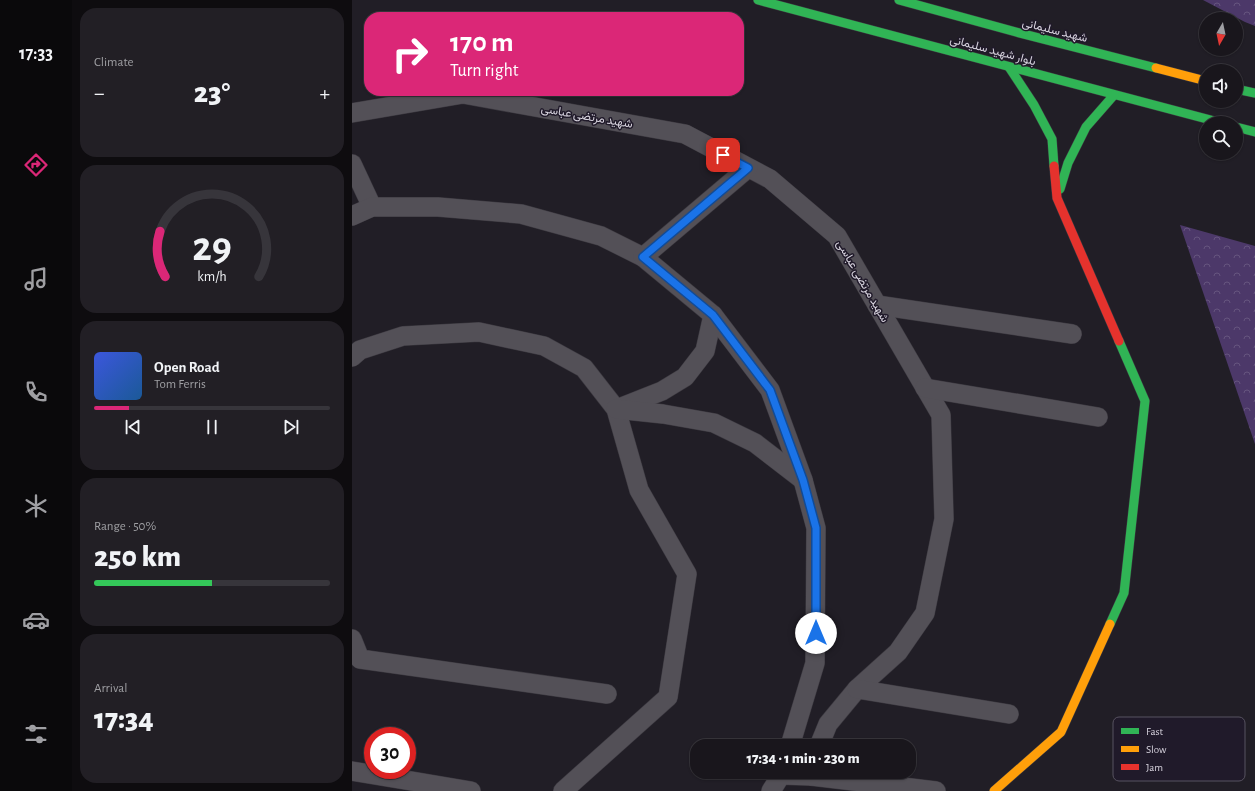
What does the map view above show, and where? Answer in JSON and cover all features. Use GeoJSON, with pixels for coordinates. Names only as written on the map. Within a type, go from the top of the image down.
{"type":"FeatureCollection","features":[{"type":"Feature","properties":{"kind":"street","name":"بلوار شهید سلیمانی"},"geometry":{"type":"LineString","coordinates":[[758,0],[1199,117]]}},
{"type":"Feature","properties":{"kind":"street","name":"شهید سلیمانی"},"geometry":{"type":"LineString","coordinates":[[899,0],[1199,79]]}},
{"type":"Feature","properties":{"kind":"street"},"geometry":{"type":"LineString","coordinates":[[994,791],[1061,732],[1124,593],[1145,401],[1057,198],[1052,139],[1034,105],[1009,67]]}},
{"type":"Feature","properties":{"kind":"street"},"geometry":{"type":"LineString","coordinates":[[1243,90],[1255,93]]}},
{"type":"Feature","properties":{"kind":"street"},"geometry":{"type":"LineString","coordinates":[[1057,198],[1068,163],[1086,127],[1114,95]]}},
{"type":"Feature","properties":{"kind":"street","name":"شهید مرتضی عباسی"},"geometry":{"type":"LineString","coordinates":[[352,113],[451,96]]}},
{"type":"Feature","properties":{"kind":"street","name":"شهید مرتضی عباسی"},"geometry":{"type":"LineString","coordinates":[[474,96],[685,134],[770,179],[837,236],[941,415],[944,519],[925,613],[898,652],[857,689],[828,724],[822,739]]}},
{"type":"Feature","properties":{"kind":"street"},"geometry":{"type":"LineString","coordinates":[[1243,129],[1255,132]]}},
{"type":"Feature","properties":{"kind":"street"},"geometry":{"type":"LineString","coordinates":[[352,164],[372,207]]}},
{"type":"Feature","properties":{"kind":"street"},"geometry":{"type":"LineString","coordinates":[[643,257],[748,168]]}},
{"type":"Feature","properties":{"kind":"street"},"geometry":{"type":"LineString","coordinates":[[352,216],[372,207],[438,207],[522,214],[601,236],[643,257],[713,315],[770,390],[803,480],[816,528],[815,663],[792,739]]}},
{"type":"Feature","properties":{"kind":"street"},"geometry":{"type":"LineString","coordinates":[[877,305],[1072,334]]}},
{"type":"Feature","properties":{"kind":"street"},"geometry":{"type":"LineString","coordinates":[[616,409],[662,391],[685,377],[705,351],[713,315]]}},
{"type":"Feature","properties":{"kind":"street"},"geometry":{"type":"LineString","coordinates":[[352,357],[360,350],[403,336],[480,332],[544,346],[584,368],[616,409],[639,490],[687,574],[668,697],[563,791]]}},
{"type":"Feature","properties":{"kind":"street"},"geometry":{"type":"LineString","coordinates":[[925,388],[1098,417]]}},
{"type":"Feature","properties":{"kind":"street"},"geometry":{"type":"LineString","coordinates":[[616,409],[663,414],[714,423],[755,443],[803,480]]}},
{"type":"Feature","properties":{"kind":"street"},"geometry":{"type":"LineString","coordinates":[[352,639],[360,659],[607,694]]}},
{"type":"Feature","properties":{"kind":"street"},"geometry":{"type":"LineString","coordinates":[[857,689],[1009,714]]}},
{"type":"Feature","properties":{"kind":"street"},"geometry":{"type":"LineString","coordinates":[[352,772],[471,791]]}},
{"type":"Feature","properties":{"kind":"street"},"geometry":{"type":"LineString","coordinates":[[771,791],[779,779]]}},
{"type":"Feature","properties":{"kind":"street"},"geometry":{"type":"LineString","coordinates":[[848,779],[936,791]]}},
{"type":"Feature","properties":{"kind":"green space"},"geometry":{"type":"Polygon","coordinates":[[[1203,0],[1255,0],[1255,26],[1243,21],[1243,12],[1226,12],[1203,0]]]}},
{"type":"Feature","properties":{"kind":"green space"},"geometry":{"type":"Polygon","coordinates":[[[1180,225],[1255,246],[1255,444],[1180,225]]]}},
{"type":"Feature","properties":{"kind":"traffic: fast"},"geometry":{"type":"LineString","coordinates":[[758,0],[1199,117]]}},
{"type":"Feature","properties":{"kind":"traffic: fast"},"geometry":{"type":"LineString","coordinates":[[899,0],[1156,68]]}},
{"type":"Feature","properties":{"kind":"traffic: fast"},"geometry":{"type":"LineString","coordinates":[[1009,67],[1034,105],[1052,139],[1054,166]]}},
{"type":"Feature","properties":{"kind":"traffic: fast"},"geometry":{"type":"LineString","coordinates":[[1243,90],[1255,93]]}},
{"type":"Feature","properties":{"kind":"traffic: fast"},"geometry":{"type":"LineString","coordinates":[[1060,189],[1068,163],[1086,127],[1114,95]]}},
{"type":"Feature","properties":{"kind":"traffic: fast"},"geometry":{"type":"LineString","coordinates":[[1243,129],[1255,132]]}},
{"type":"Feature","properties":{"kind":"traffic: fast"},"geometry":{"type":"LineString","coordinates":[[1110,624],[1124,593],[1145,401],[1119,341]]}},
{"type":"Feature","properties":{"kind":"traffic: slow"},"geometry":{"type":"LineString","coordinates":[[1156,68],[1199,79]]}},
{"type":"Feature","properties":{"kind":"traffic: slow"},"geometry":{"type":"LineString","coordinates":[[994,791],[1061,732],[1110,624]]}},
{"type":"Feature","properties":{"kind":"traffic: jam"},"geometry":{"type":"LineString","coordinates":[[1054,166],[1057,198],[1119,341]]}},
{"type":"Feature","properties":{"kind":"route"},"geometry":{"type":"LineString","coordinates":[[723,155],[748,168],[643,257],[713,315],[770,390],[803,480],[816,528],[816,633]]}}]}
